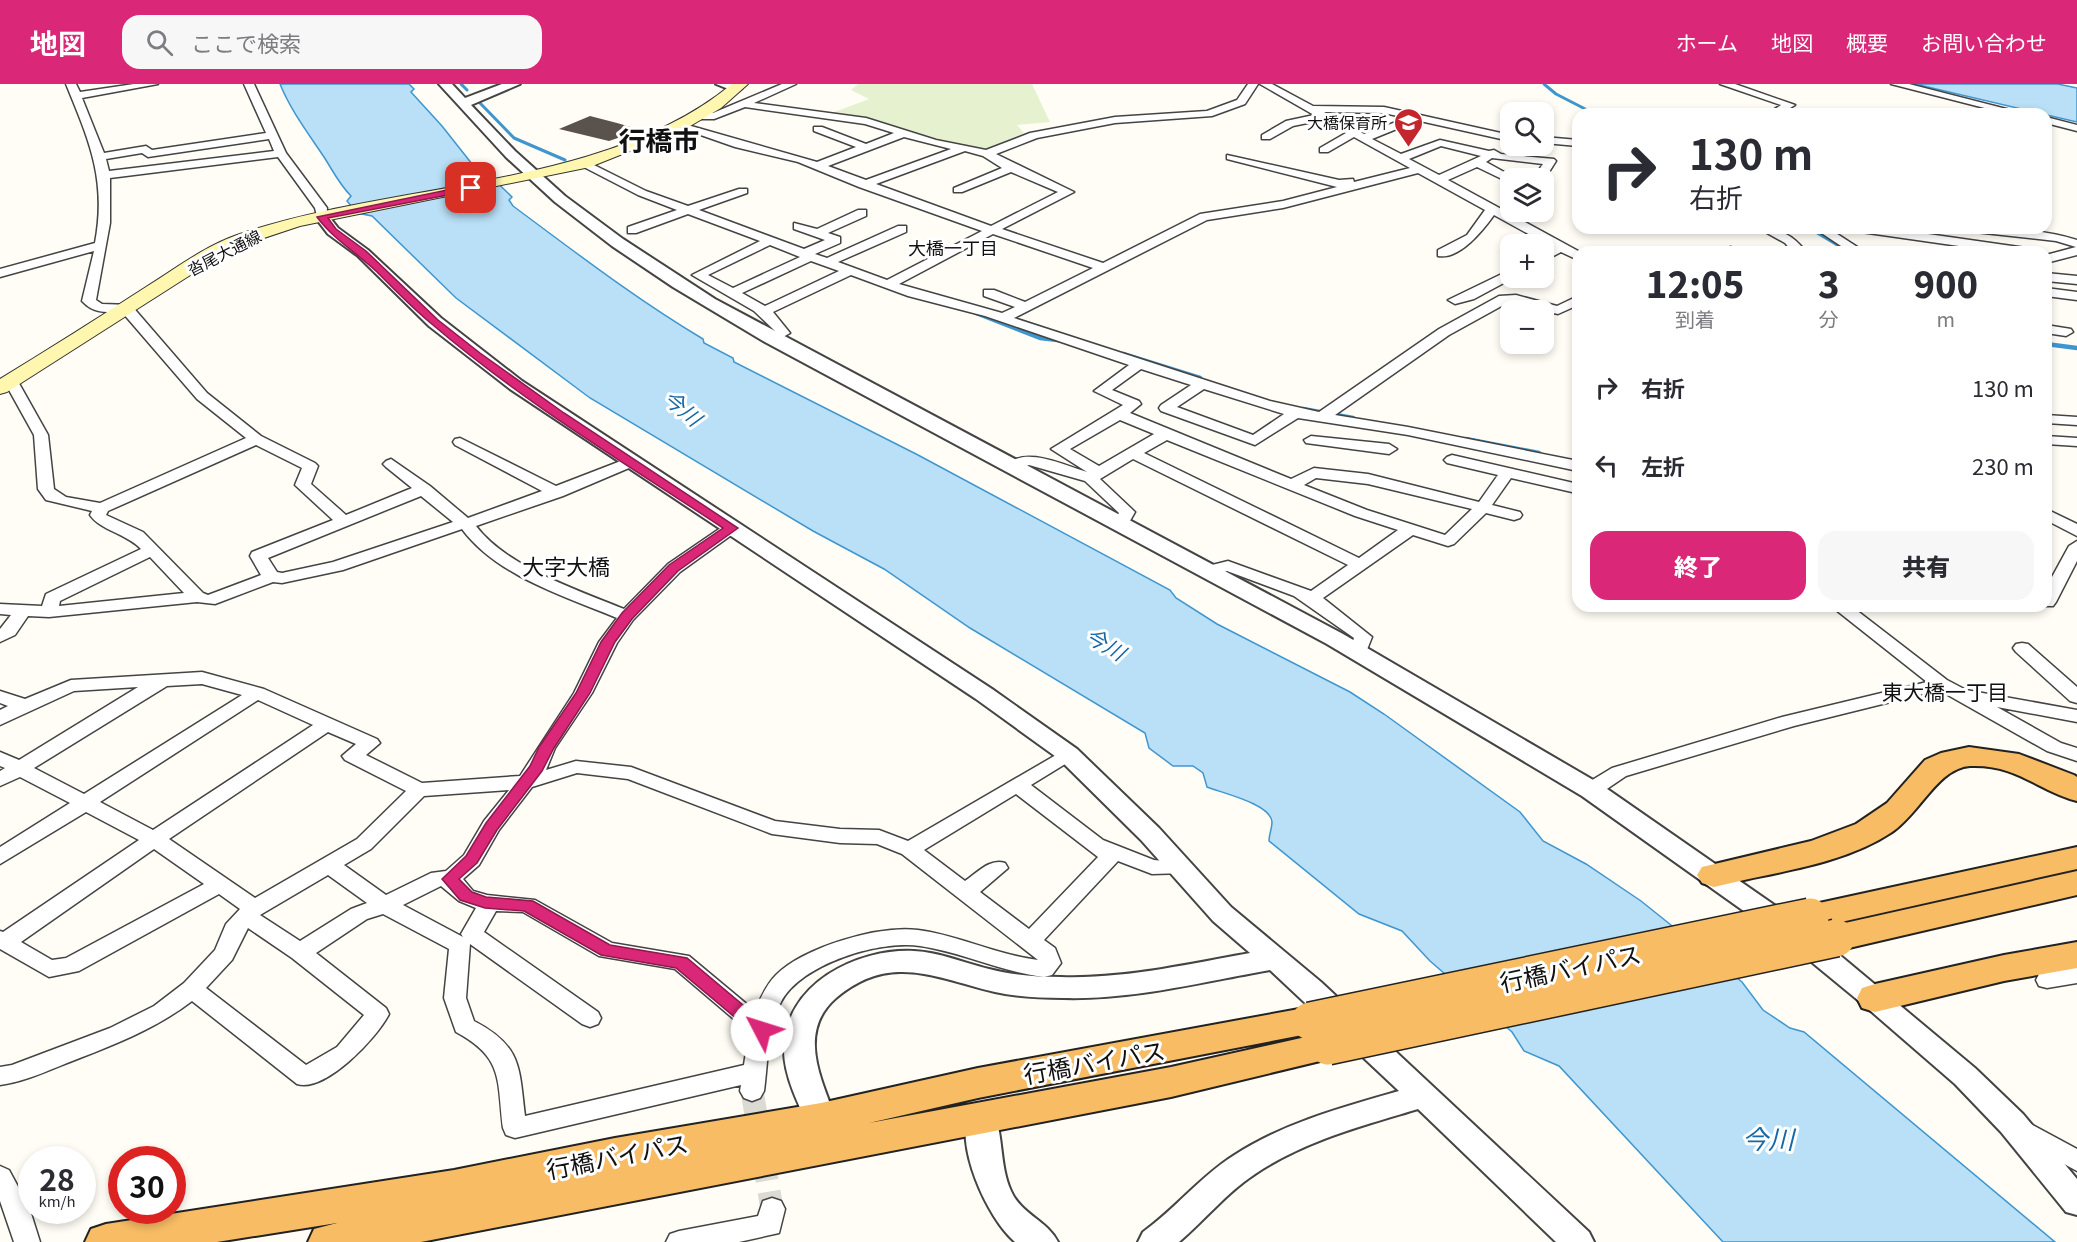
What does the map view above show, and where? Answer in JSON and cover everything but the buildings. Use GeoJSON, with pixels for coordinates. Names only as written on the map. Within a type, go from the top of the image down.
{"type":"FeatureCollection","features":[{"type":"Feature","properties":{"kind":"highway"},"geometry":{"type":"LineString","coordinates":[[1714,875],[1843,842],[1870,831],[1897,813],[1935,767],[1959,758],[1995,759],[2025,765],[2060,779],[2077,791]]}},
{"type":"Feature","properties":{"kind":"highway","name":"行橋バイパス"},"geometry":{"type":"LineString","coordinates":[[1823,927],[2077,858]]}},
{"type":"Feature","properties":{"kind":"highway","name":"行橋バイパス"},"geometry":{"type":"LineString","coordinates":[[106,1242],[454,1187],[615,1154],[821,1119],[978,1083],[1319,1034],[1823,927],[2077,884]]}},
{"type":"Feature","properties":{"kind":"highway"},"geometry":{"type":"LineString","coordinates":[[1875,998],[2004,968],[2077,955]]}},
{"type":"Feature","properties":{"kind":"highway","name":"行橋バイパス"},"geometry":{"type":"LineString","coordinates":[[328,1242],[1171,1082],[1319,1034]]}},
{"type":"Feature","properties":{"kind":"main road","name":"沓尾大通線"},"geometry":{"type":"LineString","coordinates":[[6,384],[126,308],[240,240],[275,227],[329,215],[584,164],[701,116],[733,85]]}},
{"type":"Feature","properties":{"kind":"street"},"geometry":{"type":"LineString","coordinates":[[71,84],[99,157],[106,194],[101,245],[89,301],[99,308],[126,308],[202,396],[256,439],[310,465],[303,485],[343,520]]}},
{"type":"Feature","properties":{"kind":"street"},"geometry":{"type":"LineString","coordinates":[[76,96],[122,86],[153,84]]}},
{"type":"Feature","properties":{"kind":"street"},"geometry":{"type":"LineString","coordinates":[[249,84],[281,153],[321,208],[329,215],[333,231],[363,253],[435,322],[560,416],[984,694],[1068,754],[1150,834],[1222,914],[1311,989],[1578,1242]]}},
{"type":"Feature","properties":{"kind":"street"},"geometry":{"type":"LineString","coordinates":[[444,84],[464,103],[525,177],[684,288],[771,338],[1210,571],[1358,653],[1591,790],[1796,934],[1875,998],[1965,1076],[2012,1123],[2075,1198]]}},
{"type":"Feature","properties":{"kind":"street"},"geometry":{"type":"LineString","coordinates":[[464,103],[514,84]]}},
{"type":"Feature","properties":{"kind":"street"},"geometry":{"type":"LineString","coordinates":[[701,116],[714,116],[791,84]]}},
{"type":"Feature","properties":{"kind":"street"},"geometry":{"type":"LineString","coordinates":[[987,154],[1034,135],[1084,128],[1115,120],[1208,114],[1241,102],[1253,84]]}},
{"type":"Feature","properties":{"kind":"street"},"geometry":{"type":"LineString","coordinates":[[1265,84],[1572,253]]}},
{"type":"Feature","properties":{"kind":"street"},"geometry":{"type":"LineString","coordinates":[[1725,84],[1790,105],[1784,108]]}},
{"type":"Feature","properties":{"kind":"street"},"geometry":{"type":"LineString","coordinates":[[1738,88],[1766,84]]}},
{"type":"Feature","properties":{"kind":"street"},"geometry":{"type":"LineString","coordinates":[[1896,84],[1998,108]]}},
{"type":"Feature","properties":{"kind":"street"},"geometry":{"type":"LineString","coordinates":[[1785,102],[1800,97]]}},
{"type":"Feature","properties":{"kind":"street"},"geometry":{"type":"LineString","coordinates":[[746,104],[866,121],[902,134],[987,154],[1011,168],[1068,192],[1026,210],[930,266],[888,284]]}},
{"type":"Feature","properties":{"kind":"street"},"geometry":{"type":"LineString","coordinates":[[1986,108],[1990,106]]}},
{"type":"Feature","properties":{"kind":"street"},"geometry":{"type":"LineString","coordinates":[[1313,109],[1384,110],[1424,114],[1483,127],[1500,134]]}},
{"type":"Feature","properties":{"kind":"street"},"geometry":{"type":"LineString","coordinates":[[1266,137],[1290,123],[1325,116]]}},
{"type":"Feature","properties":{"kind":"street"},"geometry":{"type":"LineString","coordinates":[[2052,122],[2077,128]]}},
{"type":"Feature","properties":{"kind":"street"},"geometry":{"type":"LineString","coordinates":[[1324,150],[1359,135],[1400,124]]}},
{"type":"Feature","properties":{"kind":"street"},"geometry":{"type":"LineString","coordinates":[[852,125],[823,131],[865,147]]}},
{"type":"Feature","properties":{"kind":"street"},"geometry":{"type":"LineString","coordinates":[[680,126],[740,145],[791,156],[863,184],[1103,267]]}},
{"type":"Feature","properties":{"kind":"street"},"geometry":{"type":"LineString","coordinates":[[817,166],[902,134]]}},
{"type":"Feature","properties":{"kind":"street"},"geometry":{"type":"LineString","coordinates":[[99,157],[146,149],[148,154],[272,135]]}},
{"type":"Feature","properties":{"kind":"street"},"geometry":{"type":"LineString","coordinates":[[1554,141],[1572,142]]}},
{"type":"Feature","properties":{"kind":"street"},"geometry":{"type":"LineString","coordinates":[[1400,158],[1440,143],[1490,155],[1550,161],[1545,168]]}},
{"type":"Feature","properties":{"kind":"street"},"geometry":{"type":"LineString","coordinates":[[863,184],[963,148]]}},
{"type":"Feature","properties":{"kind":"street"},"geometry":{"type":"LineString","coordinates":[[1439,179],[1478,162],[1500,148]]}},
{"type":"Feature","properties":{"kind":"street"},"geometry":{"type":"LineString","coordinates":[[104,174],[281,153]]}},
{"type":"Feature","properties":{"kind":"street"},"geometry":{"type":"LineString","coordinates":[[1231,158],[1339,184],[1417,167]]}},
{"type":"Feature","properties":{"kind":"street"},"geometry":{"type":"LineString","coordinates":[[1478,162],[1500,174]]}},
{"type":"Feature","properties":{"kind":"street"},"geometry":{"type":"LineString","coordinates":[[584,164],[619,183],[686,210],[850,271],[1295,413],[1408,431],[1572,465]]}},
{"type":"Feature","properties":{"kind":"street"},"geometry":{"type":"LineString","coordinates":[[1003,318],[1204,217],[1283,204],[1417,167]]}},
{"type":"Feature","properties":{"kind":"street"},"geometry":{"type":"LineString","coordinates":[[958,190],[1011,168]]}},
{"type":"Feature","properties":{"kind":"street"},"geometry":{"type":"LineString","coordinates":[[632,230],[743,191]]}},
{"type":"Feature","properties":{"kind":"street"},"geometry":{"type":"LineString","coordinates":[[1442,252],[1471,238],[1492,209]]}},
{"type":"Feature","properties":{"kind":"street"},"geometry":{"type":"LineString","coordinates":[[818,233],[862,213]]}},
{"type":"Feature","properties":{"kind":"street"},"geometry":{"type":"LineString","coordinates":[[730,294],[836,240],[798,226]]}},
{"type":"Feature","properties":{"kind":"street"},"geometry":{"type":"LineString","coordinates":[[828,262],[902,229]]}},
{"type":"Feature","properties":{"kind":"street"},"geometry":{"type":"LineString","coordinates":[[2052,233],[2058,238]]}},
{"type":"Feature","properties":{"kind":"street"},"geometry":{"type":"LineString","coordinates":[[1776,234],[1789,240],[1794,246]]}},
{"type":"Feature","properties":{"kind":"street"},"geometry":{"type":"LineString","coordinates":[[1830,234],[1849,246]]}},
{"type":"Feature","properties":{"kind":"street"},"geometry":{"type":"LineString","coordinates":[[1902,234],[1985,246]]}},
{"type":"Feature","properties":{"kind":"street"},"geometry":{"type":"LineString","coordinates":[[2025,234],[2058,238],[2077,244]]}},
{"type":"Feature","properties":{"kind":"street"},"geometry":{"type":"LineString","coordinates":[[770,241],[699,274],[763,312],[783,333],[771,338]]}},
{"type":"Feature","properties":{"kind":"street"},"geometry":{"type":"LineString","coordinates":[[0,273],[101,245]]}},
{"type":"Feature","properties":{"kind":"street"},"geometry":{"type":"LineString","coordinates":[[1554,251],[1561,247]]}},
{"type":"Feature","properties":{"kind":"street"},"geometry":{"type":"LineString","coordinates":[[2052,256],[2077,251]]}},
{"type":"Feature","properties":{"kind":"street"},"geometry":{"type":"LineString","coordinates":[[763,312],[850,271]]}},
{"type":"Feature","properties":{"kind":"street"},"geometry":{"type":"LineString","coordinates":[[2052,278],[2077,280]]}},
{"type":"Feature","properties":{"kind":"street"},"geometry":{"type":"LineString","coordinates":[[1455,300],[1469,296],[1500,279]]}},
{"type":"Feature","properties":{"kind":"street"},"geometry":{"type":"LineString","coordinates":[[989,293],[1025,306]]}},
{"type":"Feature","properties":{"kind":"street"},"geometry":{"type":"LineString","coordinates":[[2052,293],[2077,296]]}},
{"type":"Feature","properties":{"kind":"street"},"geometry":{"type":"LineString","coordinates":[[1322,417],[1444,332],[1504,299],[1516,299],[1558,310],[1572,303]]}},
{"type":"Feature","properties":{"kind":"street"},"geometry":{"type":"LineString","coordinates":[[2052,331],[2067,332]]}},
{"type":"Feature","properties":{"kind":"street"},"geometry":{"type":"LineString","coordinates":[[1121,523],[1127,512],[1094,475],[1059,449],[1134,404],[1101,391],[1141,363]]}},
{"type":"Feature","properties":{"kind":"street"},"geometry":{"type":"LineString","coordinates":[[6,384],[41,435],[46,489],[52,497],[102,508]]}},
{"type":"Feature","properties":{"kind":"street"},"geometry":{"type":"LineString","coordinates":[[1202,384],[1166,408],[1255,441],[1295,413]]}},
{"type":"Feature","properties":{"kind":"street"},"geometry":{"type":"LineString","coordinates":[[1119,414],[1292,485],[1448,541],[1483,507],[1507,473]]}},
{"type":"Feature","properties":{"kind":"street"},"geometry":{"type":"LineString","coordinates":[[2052,419],[2077,421]]}},
{"type":"Feature","properties":{"kind":"street"},"geometry":{"type":"LineString","coordinates":[[1014,466],[1028,460],[1094,475],[1166,434]]}},
{"type":"Feature","properties":{"kind":"street"},"geometry":{"type":"LineString","coordinates":[[197,597],[137,535],[100,518],[98,514],[102,508],[256,439]]}},
{"type":"Feature","properties":{"kind":"street"},"geometry":{"type":"LineString","coordinates":[[1311,440],[1376,460],[1483,507],[1514,515]]}},
{"type":"Feature","properties":{"kind":"street"},"geometry":{"type":"LineString","coordinates":[[2052,440],[2077,442]]}},
{"type":"Feature","properties":{"kind":"street"},"geometry":{"type":"LineString","coordinates":[[460,442],[556,493]]}},
{"type":"Feature","properties":{"kind":"street"},"geometry":{"type":"LineString","coordinates":[[1132,453],[1360,565]]}},
{"type":"Feature","properties":{"kind":"street"},"geometry":{"type":"LineString","coordinates":[[1292,485],[1314,473],[1376,460]]}},
{"type":"Feature","properties":{"kind":"street"},"geometry":{"type":"LineString","coordinates":[[1452,460],[1572,487]]}},
{"type":"Feature","properties":{"kind":"street"},"geometry":{"type":"LineString","coordinates":[[0,609],[49,612],[197,597],[209,600],[271,577],[282,578],[337,566],[410,540],[489,518],[631,462]]}},
{"type":"Feature","properties":{"kind":"street"},"geometry":{"type":"LineString","coordinates":[[391,464],[466,524],[472,536],[495,555],[627,616]]}},
{"type":"Feature","properties":{"kind":"street"},"geometry":{"type":"LineString","coordinates":[[271,577],[258,556],[424,489]]}},
{"type":"Feature","properties":{"kind":"street"},"geometry":{"type":"LineString","coordinates":[[2052,517],[2072,525]]}},
{"type":"Feature","properties":{"kind":"street"},"geometry":{"type":"LineString","coordinates":[[450,879],[472,860],[491,826],[528,782],[546,747],[583,693],[608,642],[627,616],[674,568],[731,528]]}},
{"type":"Feature","properties":{"kind":"street"},"geometry":{"type":"LineString","coordinates":[[1312,598],[1411,529]]}},
{"type":"Feature","properties":{"kind":"street"},"geometry":{"type":"LineString","coordinates":[[2052,594],[2077,546]]}},
{"type":"Feature","properties":{"kind":"street"},"geometry":{"type":"LineString","coordinates":[[49,612],[51,598],[152,550]]}},
{"type":"Feature","properties":{"kind":"street"},"geometry":{"type":"LineString","coordinates":[[1210,571],[1228,566],[1312,598],[1363,637],[1358,653]]}},
{"type":"Feature","properties":{"kind":"street"},"geometry":{"type":"LineString","coordinates":[[0,637],[9,631],[22,612]]}},
{"type":"Feature","properties":{"kind":"street"},"geometry":{"type":"LineString","coordinates":[[1848,612],[1889,641],[1941,684],[2054,747],[2077,756]]}},
{"type":"Feature","properties":{"kind":"street"},"geometry":{"type":"LineString","coordinates":[[2022,648],[2077,697]]}},
{"type":"Feature","properties":{"kind":"street"},"geometry":{"type":"LineString","coordinates":[[0,720],[25,705],[71,686],[202,678],[257,693],[370,743],[352,756],[419,790],[528,782],[576,767],[631,773],[722,810],[772,827],[840,836],[879,837],[909,849],[1047,954],[1050,963],[1044,969],[1019,966],[917,937],[887,939],[845,949],[784,981],[765,1014],[754,1082],[515,1128],[506,1060],[481,1035],[464,1026],[455,998],[466,940],[490,903]]}},
{"type":"Feature","properties":{"kind":"street"},"geometry":{"type":"LineString","coordinates":[[0,780],[165,680]]}},
{"type":"Feature","properties":{"kind":"street"},"geometry":{"type":"LineString","coordinates":[[1591,790],[1619,772],[1789,721],[1941,684]]}},
{"type":"Feature","properties":{"kind":"street"},"geometry":{"type":"LineString","coordinates":[[0,857],[257,693]]}},
{"type":"Feature","properties":{"kind":"street"},"geometry":{"type":"LineString","coordinates":[[1961,696],[2077,716]]}},
{"type":"Feature","properties":{"kind":"street"},"geometry":{"type":"LineString","coordinates":[[0,697],[25,705]]}},
{"type":"Feature","properties":{"kind":"street"},"geometry":{"type":"LineString","coordinates":[[221,884],[71,965],[49,969],[3,940],[327,724]]}},
{"type":"Feature","properties":{"kind":"street"},"geometry":{"type":"LineString","coordinates":[[909,849],[1068,754]]}},
{"type":"Feature","properties":{"kind":"street"},"geometry":{"type":"LineString","coordinates":[[0,758],[154,839],[221,884],[251,912],[378,1014],[345,1053],[305,1077],[192,989]]}},
{"type":"Feature","properties":{"kind":"street"},"geometry":{"type":"LineString","coordinates":[[1018,784],[1110,856],[1029,942]]}},
{"type":"Feature","properties":{"kind":"street"},"geometry":{"type":"LineString","coordinates":[[0,1076],[14,1074],[143,1023],[192,989],[224,954],[234,930],[251,912],[364,844],[419,790]]}},
{"type":"Feature","properties":{"kind":"street"},"geometry":{"type":"LineString","coordinates":[[1094,843],[1152,867],[1179,868]]}},
{"type":"Feature","properties":{"kind":"street"},"geometry":{"type":"LineString","coordinates":[[329,865],[385,905],[466,940],[590,1018]]}},
{"type":"Feature","properties":{"kind":"street"},"geometry":{"type":"LineString","coordinates":[[965,892],[998,868]]}},
{"type":"Feature","properties":{"kind":"street"},"geometry":{"type":"LineString","coordinates":[[300,952],[359,914],[385,905],[438,878],[450,879],[466,896],[490,903],[527,905],[607,950],[681,962],[762,1030]]}},
{"type":"Feature","properties":{"kind":"street"},"geometry":{"type":"LineString","coordinates":[[821,1119],[805,1080],[799,1050],[802,1028],[810,1008],[825,991],[862,968],[914,961],[999,982],[1043,987],[1103,987],[1273,958]]}},
{"type":"Feature","properties":{"kind":"street"},"geometry":{"type":"LineString","coordinates":[[2047,980],[2077,975]]}},
{"type":"Feature","properties":{"kind":"street"},"geometry":{"type":"LineString","coordinates":[[1154,1242],[1177,1227],[1221,1181],[1262,1154],[1306,1133],[1422,1096]]}},
{"type":"Feature","properties":{"kind":"street"},"geometry":{"type":"LineString","coordinates":[[981,1117],[984,1157],[994,1190],[1006,1214],[1028,1235],[1042,1242]]}},
{"type":"Feature","properties":{"kind":"street"},"geometry":{"type":"LineString","coordinates":[[2012,1123],[2077,1161]]}},
{"type":"Feature","properties":{"kind":"street"},"geometry":{"type":"LineString","coordinates":[[0,1177],[16,1207],[27,1242]]}},
{"type":"Feature","properties":{"kind":"street"},"geometry":{"type":"LineString","coordinates":[[679,1242],[770,1225],[772,1209]]}},
{"type":"Feature","properties":{"kind":"green space"},"geometry":{"type":"Polygon","coordinates":[[[858,84],[1032,84],[1050,122],[1017,125],[1024,133],[986,149],[936,143],[872,120],[829,114],[869,99],[851,90],[858,84]]]}},
{"type":"Feature","properties":{"kind":"water","name":"今川"},"geometry":{"type":"Polygon","coordinates":[[[280,84],[409,84],[414,89],[411,92],[476,169],[485,171],[512,197],[509,200],[513,206],[630,291],[703,339],[704,343],[733,358],[734,362],[918,455],[1170,590],[1176,598],[1217,624],[1350,692],[1384,714],[1520,812],[1543,841],[1586,864],[1641,901],[1742,982],[1763,1010],[1790,1028],[1804,1032],[2055,1242],[1723,1242],[1559,1066],[1524,1051],[1512,1032],[1430,961],[1402,931],[1359,914],[1269,841],[1272,822],[1264,810],[1245,800],[1207,787],[1203,773],[1193,766],[1173,766],[1149,748],[1145,733],[970,628],[884,569],[813,531],[590,398],[456,298],[372,216],[357,213],[347,201],[351,196],[300,122],[280,84]]]}},
{"type":"Feature","properties":{"kind":"water"},"geometry":{"type":"Polygon","coordinates":[[[1915,84],[2058,84],[2077,88],[2077,122],[2052,116],[2052,108],[2017,108],[1915,84]]]}},
{"type":"Feature","properties":{"kind":"waterway"},"geometry":{"type":"LineString","coordinates":[[461,84],[467,90]]}},
{"type":"Feature","properties":{"kind":"waterway"},"geometry":{"type":"LineString","coordinates":[[1544,84],[1556,94],[1583,108]]}},
{"type":"Feature","properties":{"kind":"waterway"},"geometry":{"type":"LineString","coordinates":[[480,103],[514,138],[565,160]]}},
{"type":"Feature","properties":{"kind":"waterway"},"geometry":{"type":"LineString","coordinates":[[1819,234],[1839,246]]}},
{"type":"Feature","properties":{"kind":"waterway"},"geometry":{"type":"LineString","coordinates":[[976,313],[1040,338],[1058,340]]}},
{"type":"Feature","properties":{"kind":"waterway"},"geometry":{"type":"LineString","coordinates":[[2052,345],[2077,348]]}},
{"type":"Feature","properties":{"kind":"waterway"},"geometry":{"type":"LineString","coordinates":[[1123,354],[1200,378]]}},
{"type":"Feature","properties":{"kind":"waterway"},"geometry":{"type":"LineString","coordinates":[[1303,409],[1353,418]]}},
{"type":"Feature","properties":{"kind":"waterway"},"geometry":{"type":"LineString","coordinates":[[1466,439],[1539,453]]}},
{"type":"Feature","properties":{"kind":"tunnel"},"geometry":{"type":"LineString","coordinates":[[752,1091],[772,1209]]}},
{"type":"Feature","properties":{"kind":"place","name":"大橋保育所"},"geometry":{"type":"Point","coordinates":[1408,148]}},
{"type":"Feature","properties":{"kind":"district","name":"行橋市"},"geometry":{"type":"Point","coordinates":[659,139]}},
{"type":"Feature","properties":{"kind":"district","name":"大橋一丁目"},"geometry":{"type":"Point","coordinates":[953,247]}},
{"type":"Feature","properties":{"kind":"district","name":"大字大橋"},"geometry":{"type":"Point","coordinates":[566,565]}},
{"type":"Feature","properties":{"kind":"district","name":"東大橋一丁目"},"geometry":{"type":"Point","coordinates":[1945,691]}},
{"type":"Feature","properties":{"kind":"route"},"geometry":{"type":"LineString","coordinates":[[471,188],[322,217],[333,231],[363,253],[435,322],[516,386],[731,528],[674,568],[627,616],[608,642],[583,693],[546,747],[528,782],[491,826],[472,860],[450,879],[466,896],[485,903],[527,905],[607,950],[681,962],[762,1030]]}}]}
